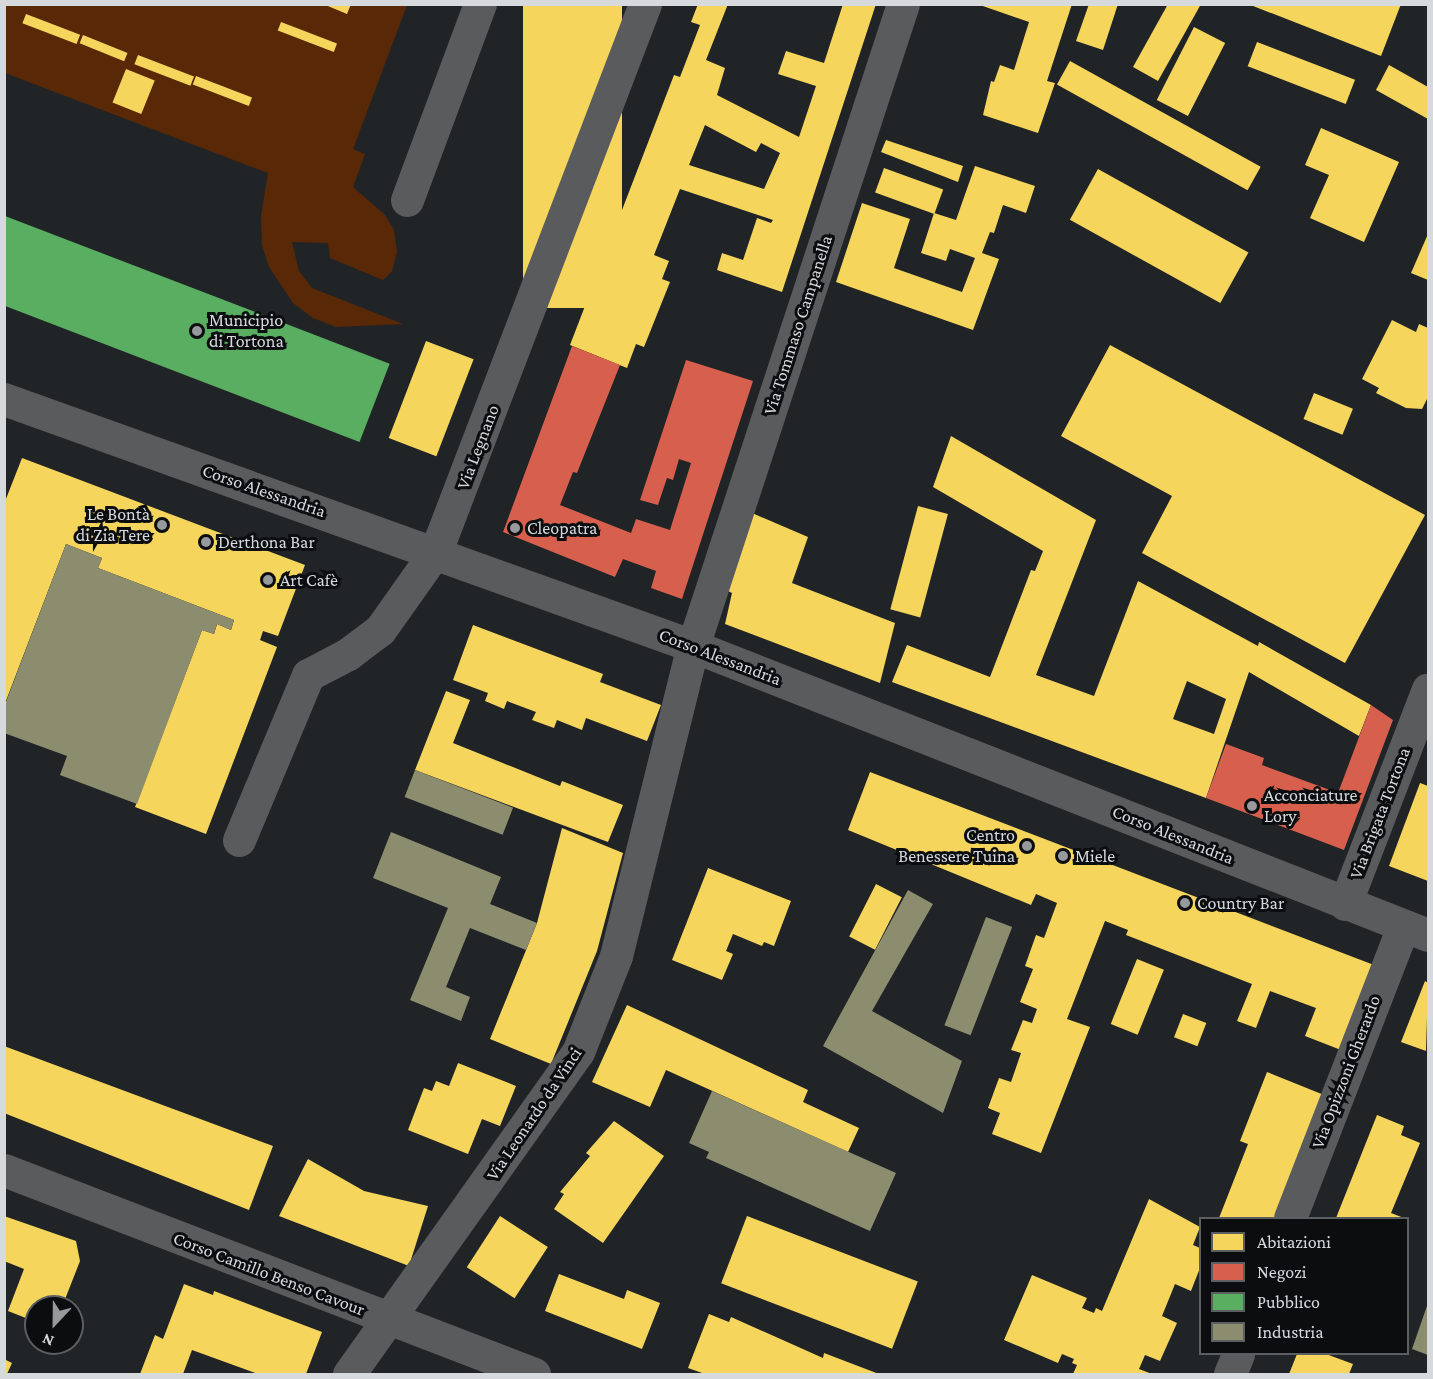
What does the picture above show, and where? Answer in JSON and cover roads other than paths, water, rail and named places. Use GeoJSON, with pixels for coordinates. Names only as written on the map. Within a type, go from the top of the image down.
{"type":"FeatureCollection","features":[{"type":"Feature","properties":{"kind":"street"},"geometry":{"type":"LineString","coordinates":[[407,201],[480,4]]}},
{"type":"Feature","properties":{"kind":"street","name":"Via Legnano"},"geometry":{"type":"LineString","coordinates":[[239,840],[308,675],[348,654],[380,630],[436,551],[645,4]]}},
{"type":"Feature","properties":{"kind":"street","name":"Via Tommaso Campanella"},"geometry":{"type":"LineString","coordinates":[[693,646],[903,4]]}},
{"type":"Feature","properties":{"kind":"street","name":"Corso Alessandria"},"geometry":{"type":"LineString","coordinates":[[4,399],[436,551],[693,646],[1416,931]]}},
{"type":"Feature","properties":{"kind":"street","name":"Via Leonardo da Vinci"},"geometry":{"type":"LineString","coordinates":[[349,1374],[365,1347],[389,1321],[578,1052],[616,956],[693,646]]}},
{"type":"Feature","properties":{"kind":"street","name":"Via Brigata Tortona"},"geometry":{"type":"LineString","coordinates":[[1345,904],[1428,689]]}},
{"type":"Feature","properties":{"kind":"street","name":"Via Opizzoni Gherardo"},"geometry":{"type":"LineString","coordinates":[[1290,1217],[1416,931]]}},
{"type":"Feature","properties":{"kind":"street","name":"Corso Camillo Benso Cavour"},"geometry":{"type":"LineString","coordinates":[[4,1170],[389,1321],[534,1374]]}},
{"type":"Feature","properties":{"kind":"street"},"geometry":{"type":"LineString","coordinates":[[1230,1374],[1237,1355]]}},
{"type":"Feature","properties":{"kind":"place","name":"Municipio di Tortona"},"geometry":{"type":"Point","coordinates":[197,331]}},
{"type":"Feature","properties":{"kind":"place","name":"Le Bontà di Zia Tere"},"geometry":{"type":"Point","coordinates":[162,525]}},
{"type":"Feature","properties":{"kind":"place","name":"Cleopatra"},"geometry":{"type":"Point","coordinates":[515,528]}},
{"type":"Feature","properties":{"kind":"place","name":"Derthona Bar"},"geometry":{"type":"Point","coordinates":[206,542]}},
{"type":"Feature","properties":{"kind":"place","name":"Art Cafè"},"geometry":{"type":"Point","coordinates":[268,580]}},
{"type":"Feature","properties":{"kind":"place","name":"Acconciature Lory"},"geometry":{"type":"Point","coordinates":[1252,806]}},
{"type":"Feature","properties":{"kind":"place","name":"Centro Benessere Tuina"},"geometry":{"type":"Point","coordinates":[1027,846]}},
{"type":"Feature","properties":{"kind":"place","name":"Miele"},"geometry":{"type":"Point","coordinates":[1063,856]}},
{"type":"Feature","properties":{"kind":"place","name":"Country Bar"},"geometry":{"type":"Point","coordinates":[1185,903]}}]}
